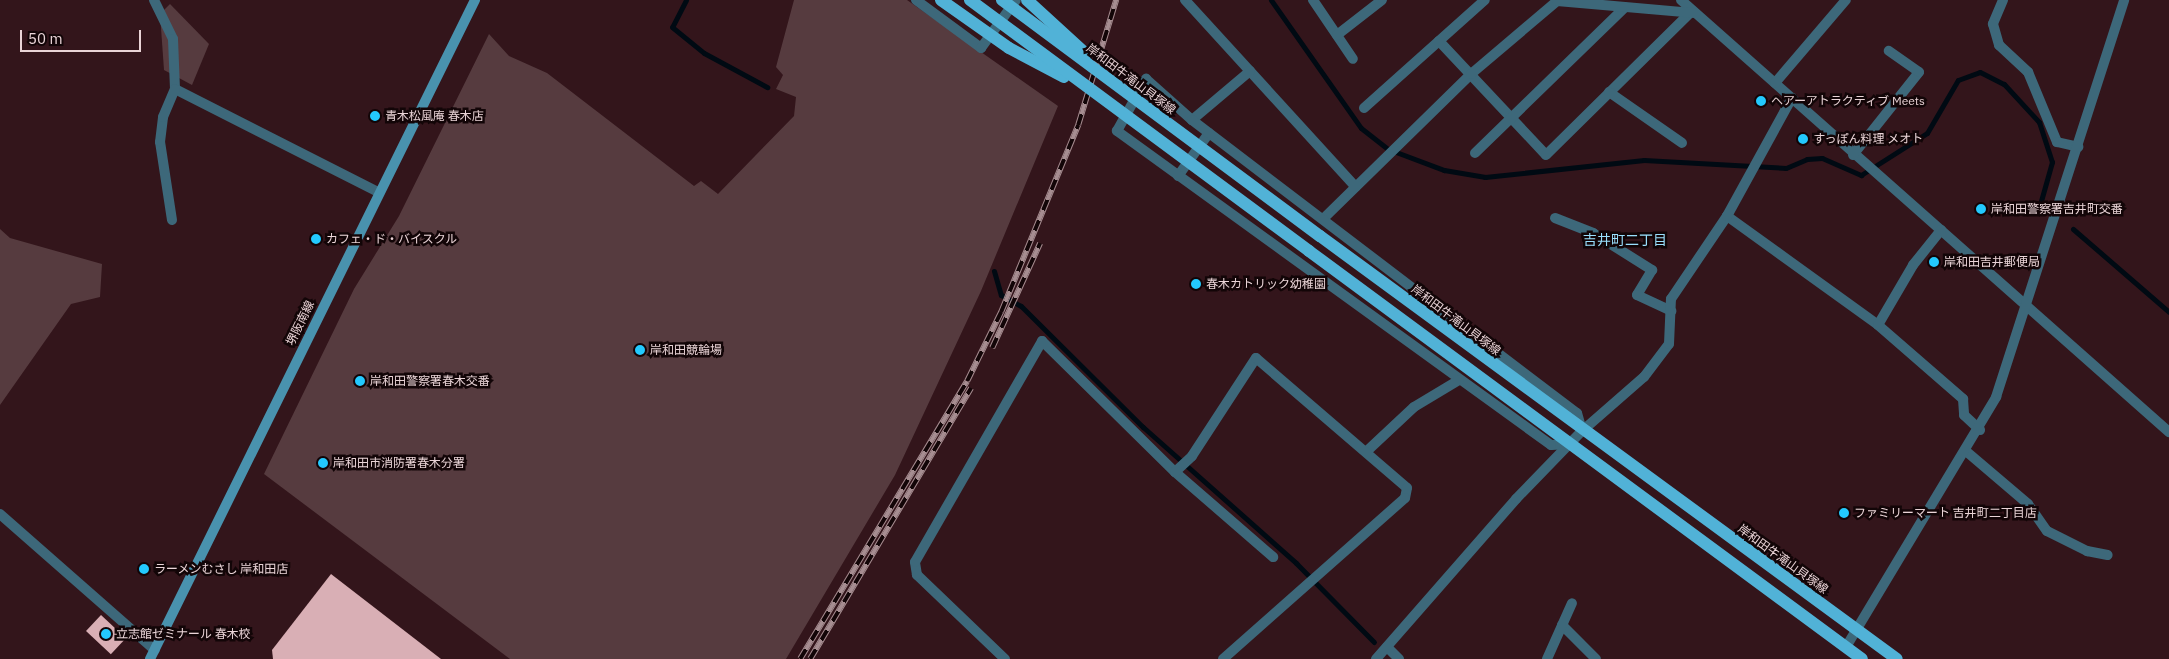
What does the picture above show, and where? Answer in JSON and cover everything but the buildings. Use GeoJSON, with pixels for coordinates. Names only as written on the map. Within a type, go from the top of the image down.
{"type":"FeatureCollection","features":[{"type":"Feature","properties":{"kind":"main road","name":"堺阪南線"},"geometry":{"type":"LineString","coordinates":[[152,655],[378,192],[475,0]]}},
{"type":"Feature","properties":{"kind":"main road"},"geometry":{"type":"LineString","coordinates":[[941,0],[1009,48],[1102,97]]}},
{"type":"Feature","properties":{"kind":"main road"},"geometry":{"type":"LineString","coordinates":[[970,0],[1862,659]]}},
{"type":"Feature","properties":{"kind":"main road","name":"岸和田牛滝山貝塚線"},"geometry":{"type":"LineString","coordinates":[[1002,0],[1582,431],[1897,659]]}},
{"type":"Feature","properties":{"kind":"main road"},"geometry":{"type":"LineString","coordinates":[[1027,0],[1110,79]]}},
{"type":"Feature","properties":{"kind":"street"},"geometry":{"type":"LineString","coordinates":[[154,0],[173,39],[175,89],[163,117],[160,142],[172,220]]}},
{"type":"Feature","properties":{"kind":"street"},"geometry":{"type":"LineString","coordinates":[[916,0],[981,48],[1016,0]]}},
{"type":"Feature","properties":{"kind":"street"},"geometry":{"type":"LineString","coordinates":[[1185,0],[1356,187]]}},
{"type":"Feature","properties":{"kind":"street"},"geometry":{"type":"LineString","coordinates":[[1313,0],[1353,58]]}},
{"type":"Feature","properties":{"kind":"street"},"geometry":{"type":"LineString","coordinates":[[1337,35],[1382,0]]}},
{"type":"Feature","properties":{"kind":"street"},"geometry":{"type":"LineString","coordinates":[[1364,108],[1485,0]]}},
{"type":"Feature","properties":{"kind":"street"},"geometry":{"type":"LineString","coordinates":[[1324,219],[1470,74],[1558,0],[1693,13]]}},
{"type":"Feature","properties":{"kind":"street"},"geometry":{"type":"LineString","coordinates":[[1681,0],[1693,13],[1792,98],[1853,154],[2029,305],[2169,432]]}},
{"type":"Feature","properties":{"kind":"street"},"geometry":{"type":"LineString","coordinates":[[1774,83],[1846,0]]}},
{"type":"Feature","properties":{"kind":"street"},"geometry":{"type":"LineString","coordinates":[[2003,0],[1994,24],[1999,44],[2028,72],[2057,142],[2078,147]]}},
{"type":"Feature","properties":{"kind":"street"},"geometry":{"type":"LineString","coordinates":[[1846,647],[1980,430],[2007,373],[2124,0]]}},
{"type":"Feature","properties":{"kind":"street"},"geometry":{"type":"LineString","coordinates":[[1475,153],[1625,7]]}},
{"type":"Feature","properties":{"kind":"street"},"geometry":{"type":"LineString","coordinates":[[1439,41],[1546,154],[1693,13]]}},
{"type":"Feature","properties":{"kind":"street"},"geometry":{"type":"LineString","coordinates":[[1853,154],[1919,72],[1889,51]]}},
{"type":"Feature","properties":{"kind":"street"},"geometry":{"type":"LineString","coordinates":[[1192,120],[1250,71]]}},
{"type":"Feature","properties":{"kind":"street"},"geometry":{"type":"LineString","coordinates":[[1570,444],[1551,445],[1117,131],[1146,79],[1192,120],[1577,413],[1582,431]]}},
{"type":"Feature","properties":{"kind":"street"},"geometry":{"type":"LineString","coordinates":[[175,89],[378,192]]}},
{"type":"Feature","properties":{"kind":"street"},"geometry":{"type":"LineString","coordinates":[[1609,92],[1682,143]]}},
{"type":"Feature","properties":{"kind":"street"},"geometry":{"type":"LineString","coordinates":[[1376,659],[1516,499],[1582,431],[1644,377],[1668,344],[1671,299],[1727,216],[1748,174],[1792,98]]}},
{"type":"Feature","properties":{"kind":"street"},"geometry":{"type":"LineString","coordinates":[[1178,176],[1209,133]]}},
{"type":"Feature","properties":{"kind":"street"},"geometry":{"type":"LineString","coordinates":[[1727,216],[1878,324],[1963,399],[1964,415],[1980,430]]}},
{"type":"Feature","properties":{"kind":"street"},"geometry":{"type":"LineString","coordinates":[[1555,218],[1593,233],[1652,270],[1637,295],[1670,311]]}},
{"type":"Feature","properties":{"kind":"street"},"geometry":{"type":"LineString","coordinates":[[1878,324],[1913,265],[1941,230]]}},
{"type":"Feature","properties":{"kind":"street"},"geometry":{"type":"LineString","coordinates":[[1005,659],[917,575],[915,562],[1042,341],[1175,472],[1273,557]]}},
{"type":"Feature","properties":{"kind":"street"},"geometry":{"type":"LineString","coordinates":[[1175,472],[1192,456],[1256,358],[1367,451],[1407,488],[1406,498],[1223,659]]}},
{"type":"Feature","properties":{"kind":"street"},"geometry":{"type":"LineString","coordinates":[[1367,451],[1414,406],[1459,380]]}},
{"type":"Feature","properties":{"kind":"street"},"geometry":{"type":"LineString","coordinates":[[1967,452],[2028,504],[2047,531],[2087,551],[2108,555]]}},
{"type":"Feature","properties":{"kind":"street"},"geometry":{"type":"LineString","coordinates":[[0,514],[152,655]]}},
{"type":"Feature","properties":{"kind":"street"},"geometry":{"type":"LineString","coordinates":[[1547,659],[1572,604]]}},
{"type":"Feature","properties":{"kind":"street"},"geometry":{"type":"LineString","coordinates":[[1562,625],[1596,659]]}},
{"type":"Feature","properties":{"kind":"street"},"geometry":{"type":"LineString","coordinates":[[1387,647],[1399,659]]}},
{"type":"Feature","properties":{"kind":"shaded area","name":"岸和田競輪場"},"geometry":{"type":"Polygon","coordinates":[[[794,0],[907,0],[1058,106],[981,291],[895,475],[786,659],[510,659],[264,474],[354,289],[399,216],[489,34],[509,56],[547,73],[694,186],[701,181],[718,194],[794,116],[796,97],[776,89],[783,75],[776,67],[794,0]]]}},
{"type":"Feature","properties":{"kind":"shaded area"},"geometry":{"type":"Polygon","coordinates":[[[170,4],[209,44],[192,85],[164,70],[160,14],[170,4]]]}},
{"type":"Feature","properties":{"kind":"shaded area"},"geometry":{"type":"Polygon","coordinates":[[[0,229],[10,238],[102,264],[100,297],[71,304],[0,405],[0,229]]]}},
{"type":"Feature","properties":{"kind":"waterway"},"geometry":{"type":"LineString","coordinates":[[686,0],[672,27],[704,53],[767,87]]}},
{"type":"Feature","properties":{"kind":"waterway"},"geometry":{"type":"LineString","coordinates":[[1271,0],[1361,128],[1388,149],[1444,170],[1485,177],[1644,160],[1786,168],[1807,159],[1822,158],[1861,175],[1927,133],[1958,80],[1980,72],[2004,84],[2039,122],[2052,162],[2041,201]]}},
{"type":"Feature","properties":{"kind":"waterway"},"geometry":{"type":"LineString","coordinates":[[2073,229],[2169,312]]}},
{"type":"Feature","properties":{"kind":"waterway"},"geometry":{"type":"LineString","coordinates":[[994,271],[1001,295],[1021,306],[1143,427],[1296,563],[1374,642]]}},
{"type":"Feature","properties":{"kind":"railway"},"geometry":{"type":"LineString","coordinates":[[800,659],[967,381],[1001,312],[1078,125],[1116,0]]}},
{"type":"Feature","properties":{"kind":"railway"},"geometry":{"type":"LineString","coordinates":[[992,348],[1040,243]]}},
{"type":"Feature","properties":{"kind":"railway"},"geometry":{"type":"LineString","coordinates":[[810,659],[971,388]]}},
{"type":"Feature","properties":{"kind":"place","name":"ヘアーアトラクティブ Meets"},"geometry":{"type":"Point","coordinates":[1761,101]}},
{"type":"Feature","properties":{"kind":"place","name":"青木松風庵 春木店"},"geometry":{"type":"Point","coordinates":[375,116]}},
{"type":"Feature","properties":{"kind":"place","name":"すっぽん料理 メオト"},"geometry":{"type":"Point","coordinates":[1803,139]}},
{"type":"Feature","properties":{"kind":"place","name":"岸和田警察署吉井町交番"},"geometry":{"type":"Point","coordinates":[1981,209]}},
{"type":"Feature","properties":{"kind":"place","name":"カフェ・ド・バイスクル"},"geometry":{"type":"Point","coordinates":[316,239]}},
{"type":"Feature","properties":{"kind":"place","name":"岸和田吉井郵便局"},"geometry":{"type":"Point","coordinates":[1934,262]}},
{"type":"Feature","properties":{"kind":"place","name":"春木カトリック幼稚園"},"geometry":{"type":"Point","coordinates":[1196,284]}},
{"type":"Feature","properties":{"kind":"place","name":"岸和田競輪場"},"geometry":{"type":"Point","coordinates":[640,350]}},
{"type":"Feature","properties":{"kind":"place","name":"岸和田警察署春木交番"},"geometry":{"type":"Point","coordinates":[360,381]}},
{"type":"Feature","properties":{"kind":"place","name":"岸和田市消防署春木分署"},"geometry":{"type":"Point","coordinates":[323,463]}},
{"type":"Feature","properties":{"kind":"place","name":"ファミリーマート 吉井町二丁目店"},"geometry":{"type":"Point","coordinates":[1844,513]}},
{"type":"Feature","properties":{"kind":"place","name":"ラーメンむさし 岸和田店"},"geometry":{"type":"Point","coordinates":[144,569]}},
{"type":"Feature","properties":{"kind":"place","name":"立志館ゼミナール 春木校"},"geometry":{"type":"Point","coordinates":[106,634]}},
{"type":"Feature","properties":{"kind":"district","name":"吉井町二丁目"},"geometry":{"type":"Point","coordinates":[1625,240]}}]}
